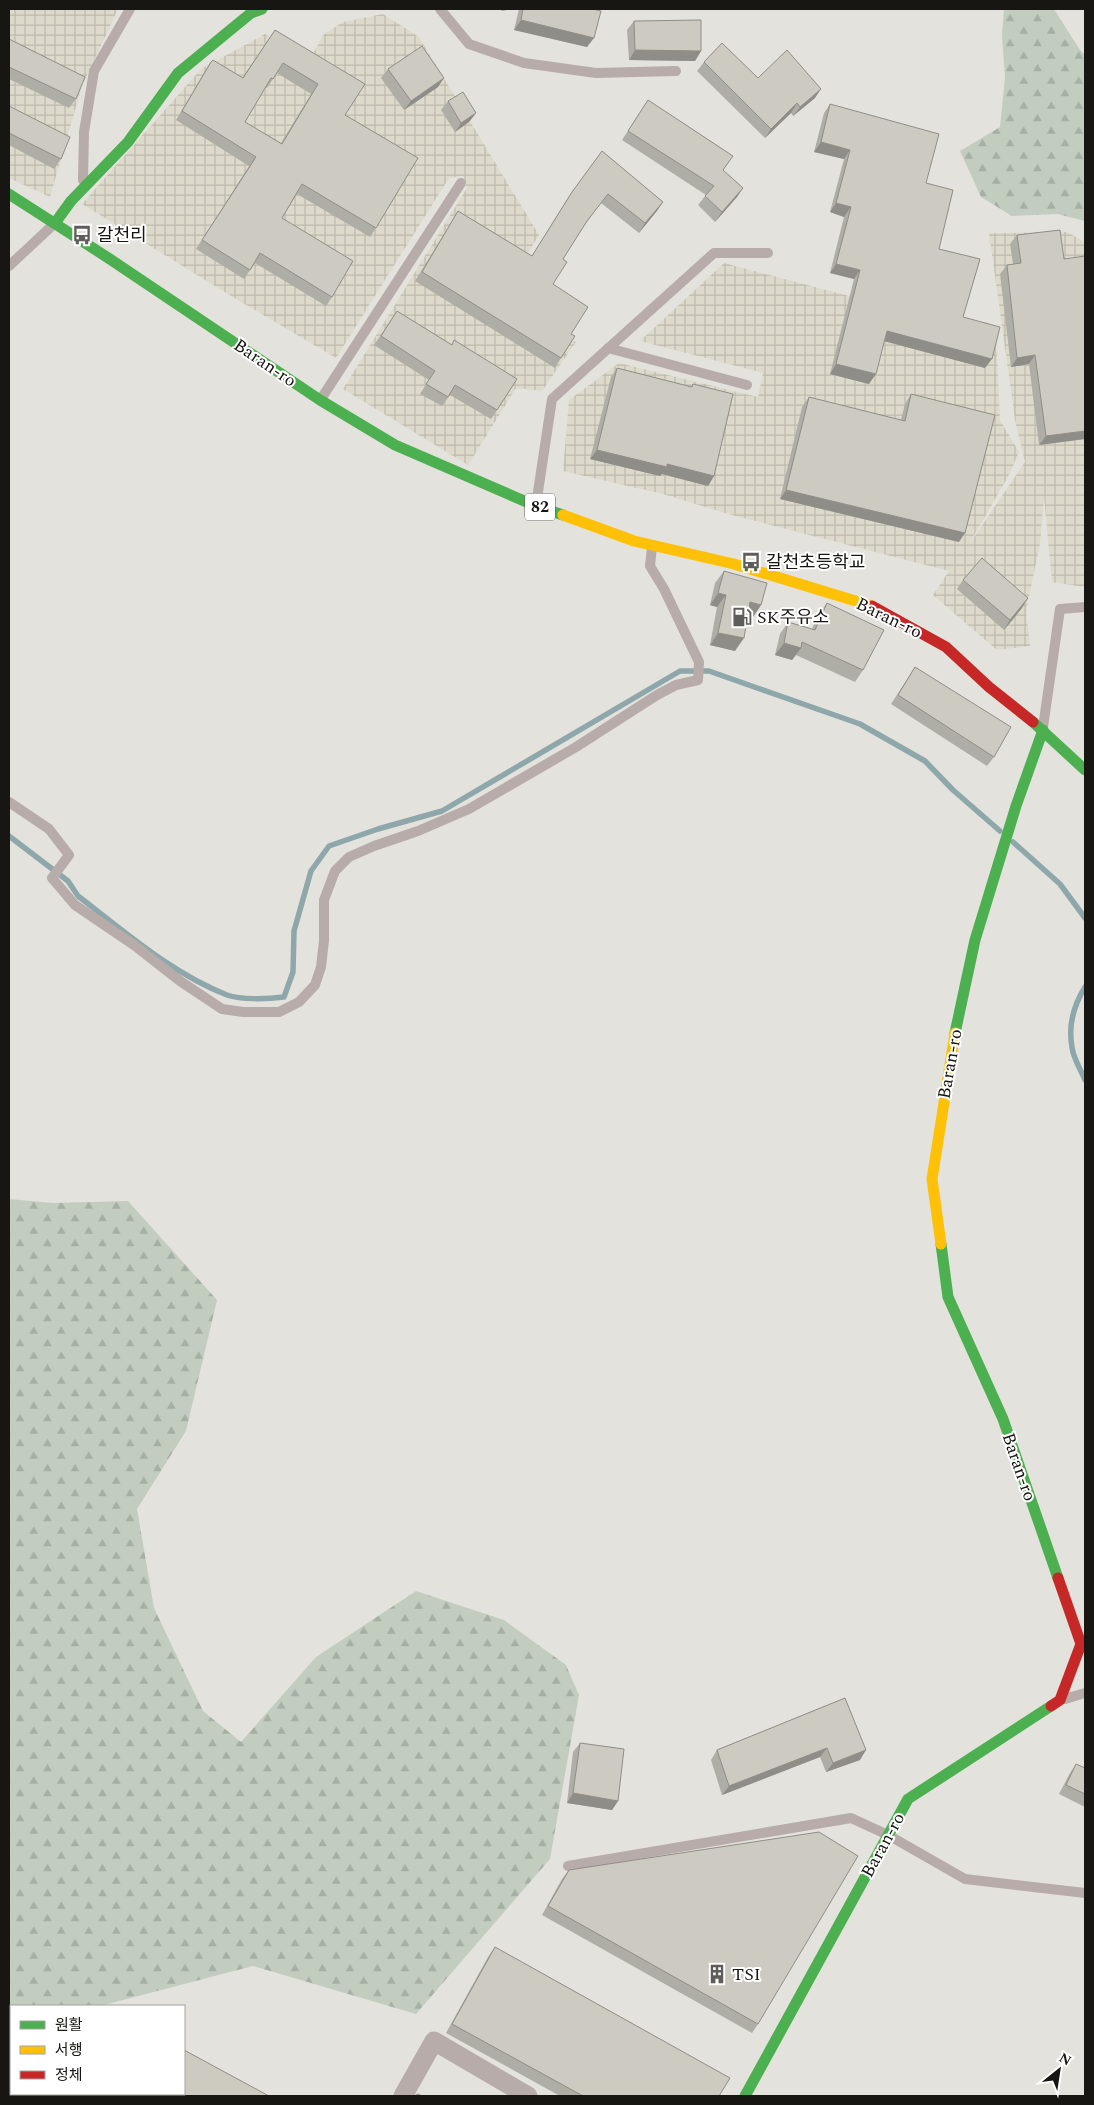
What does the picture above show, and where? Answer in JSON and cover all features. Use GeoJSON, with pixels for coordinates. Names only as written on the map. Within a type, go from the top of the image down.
{"type":"FeatureCollection","features":[{"type":"Feature","properties":{"kind":"street"},"geometry":{"type":"LineString","coordinates":[[55,223],[83,189],[128,142],[178,73],[251,12],[262,9]]}},
{"type":"Feature","properties":{"kind":"street","name":"Baran-ro"},"geometry":{"type":"LineString","coordinates":[[9,194],[320,400],[395,445],[536,506],[634,541],[734,564],[871,605],[946,647],[989,687],[1043,730],[1085,770]]}},
{"type":"Feature","properties":{"kind":"street","name":"Baran-ro"},"geometry":{"type":"LineString","coordinates":[[744,2096],[908,1799],[1060,1700],[1080,1644],[1003,1420],[948,1297],[932,1179],[950,1059],[973,949],[1016,806],[1043,730]]}},
{"type":"Feature","properties":{"kind":"street"},"geometry":{"type":"LineString","coordinates":[[403,2096],[434,2042],[528,2096]]}},
{"type":"Feature","properties":{"kind":"lane"},"geometry":{"type":"LineString","coordinates":[[83,189],[84,132],[94,71],[130,9]]}},
{"type":"Feature","properties":{"kind":"lane"},"geometry":{"type":"LineString","coordinates":[[440,9],[469,44],[524,63],[596,73],[676,71]]}},
{"type":"Feature","properties":{"kind":"lane"},"geometry":{"type":"LineString","coordinates":[[320,400],[461,183]]}},
{"type":"Feature","properties":{"kind":"lane"},"geometry":{"type":"LineString","coordinates":[[9,266],[55,223]]}},
{"type":"Feature","properties":{"kind":"lane"},"geometry":{"type":"LineString","coordinates":[[536,506],[552,399],[714,253],[768,253]]}},
{"type":"Feature","properties":{"kind":"lane"},"geometry":{"type":"LineString","coordinates":[[608,348],[747,385]]}},
{"type":"Feature","properties":{"kind":"lane"},"geometry":{"type":"LineString","coordinates":[[9,802],[49,829],[69,855],[52,878],[75,905],[134,944],[180,981],[222,1009],[243,1012],[279,1012],[299,1002],[315,985],[321,967],[324,941],[324,900],[335,871],[349,857],[469,809],[576,747],[657,695],[676,685],[698,680],[699,662],[664,589],[650,566],[652,545]]}},
{"type":"Feature","properties":{"kind":"lane","name":"Baran-ro"},"geometry":{"type":"LineString","coordinates":[[1043,730],[1060,609],[1085,607]]}},
{"type":"Feature","properties":{"kind":"lane"},"geometry":{"type":"LineString","coordinates":[[1060,1700],[1085,1693]]}},
{"type":"Feature","properties":{"kind":"lane"},"geometry":{"type":"LineString","coordinates":[[568,1866],[851,1818],[888,1835],[965,1879],[1085,1893]]}},
{"type":"Feature","properties":{"kind":"shaded area"},"geometry":{"type":"Polygon","coordinates":[[[9,9],[118,9],[82,86],[50,197],[9,178],[9,9]]]}},
{"type":"Feature","properties":{"kind":"shaded area"},"geometry":{"type":"Polygon","coordinates":[[[383,14],[419,37],[539,235],[500,299],[576,342],[542,391],[516,388],[468,465],[343,389],[467,188],[463,176],[449,178],[336,358],[82,204],[201,69],[265,34],[310,60],[323,35],[343,22],[383,14]]]}},
{"type":"Feature","properties":{"kind":"shaded area"},"geometry":{"type":"Polygon","coordinates":[[[1067,232],[1085,242],[1085,587],[1052,582],[1044,497],[1040,544],[1026,611],[1030,646],[997,650],[933,595],[949,571],[728,514],[663,494],[563,471],[569,400],[619,363],[758,397],[763,373],[640,341],[724,263],[996,335],[1000,420],[1019,452],[1009,475],[968,546],[1025,462],[1015,420],[989,233],[1067,232]]]}},
{"type":"Feature","properties":{"kind":"green space"},"geometry":{"type":"Polygon","coordinates":[[[1004,9],[1054,9],[1085,55],[1085,221],[1057,214],[1012,216],[981,197],[960,151],[1000,127],[1005,77],[1002,35],[1004,9]]]}},
{"type":"Feature","properties":{"kind":"green space"},"geometry":{"type":"Polygon","coordinates":[[[9,1199],[53,1203],[128,1201],[217,1300],[186,1431],[137,1509],[154,1608],[203,1711],[241,1742],[316,1657],[416,1591],[504,1620],[566,1665],[579,1695],[550,1859],[416,2014],[253,1966],[104,2005],[10,2005],[9,2030],[9,1199]]]}},
{"type":"Feature","properties":{"kind":"building"},"geometry":{"type":"Polygon","coordinates":[[[523,9],[593,9],[601,11],[594,38],[521,20],[523,9]]]}},
{"type":"Feature","properties":{"kind":"building"},"geometry":{"type":"Polygon","coordinates":[[[701,20],[701,51],[635,50],[634,21],[701,20]]]}},
{"type":"Feature","properties":{"kind":"building"},"geometry":{"type":"Polygon","coordinates":[[[275,30],[365,84],[345,115],[418,158],[376,228],[302,184],[282,218],[353,261],[332,297],[260,253],[250,270],[202,240],[256,157],[182,111],[213,60],[243,78],[275,30]],[[283,63],[273,79],[271,78],[245,122],[282,144],[318,84],[283,63]]]}},
{"type":"Feature","properties":{"kind":"building"},"geometry":{"type":"Polygon","coordinates":[[[9,39],[85,77],[76,99],[9,67],[9,39]]]}},
{"type":"Feature","properties":{"kind":"building"},"geometry":{"type":"Polygon","coordinates":[[[722,43],[758,78],[787,50],[821,89],[800,107],[797,103],[771,129],[704,62],[722,43]]]}},
{"type":"Feature","properties":{"kind":"building"},"geometry":{"type":"Polygon","coordinates":[[[422,46],[444,78],[411,101],[388,69],[422,46]]]}},
{"type":"Feature","properties":{"kind":"building"},"geometry":{"type":"Polygon","coordinates":[[[463,92],[476,113],[461,123],[448,101],[463,92]]]}},
{"type":"Feature","properties":{"kind":"building"},"geometry":{"type":"Polygon","coordinates":[[[648,100],[733,156],[723,170],[743,188],[722,212],[705,196],[714,186],[628,131],[648,100]]]}},
{"type":"Feature","properties":{"kind":"building"},"geometry":{"type":"Polygon","coordinates":[[[830,104],[939,134],[926,183],[953,190],[939,249],[980,259],[963,317],[1000,327],[992,359],[887,331],[876,374],[836,364],[860,270],[836,264],[851,207],[836,203],[850,150],[821,142],[830,104]]]}},
{"type":"Feature","properties":{"kind":"building"},"geometry":{"type":"Polygon","coordinates":[[[9,106],[70,137],[61,159],[9,133],[9,106]]]}},
{"type":"Feature","properties":{"kind":"building"},"geometry":{"type":"Polygon","coordinates":[[[602,151],[663,202],[645,223],[608,194],[587,221],[563,259],[567,262],[553,284],[588,307],[571,334],[575,336],[561,358],[422,272],[458,211],[532,256],[572,192],[602,151]]]}},
{"type":"Feature","properties":{"kind":"building"},"geometry":{"type":"Polygon","coordinates":[[[1060,230],[1064,259],[1085,256],[1085,431],[1046,436],[1035,355],[1017,358],[1007,265],[1021,263],[1017,235],[1060,230]]]}},
{"type":"Feature","properties":{"kind":"building"},"geometry":{"type":"Polygon","coordinates":[[[397,311],[452,345],[454,340],[517,379],[497,410],[455,385],[448,397],[426,384],[435,371],[381,336],[397,311]]]}},
{"type":"Feature","properties":{"kind":"building"},"geometry":{"type":"Polygon","coordinates":[[[617,368],[692,387],[693,384],[733,394],[714,476],[667,464],[667,467],[597,450],[617,368]]]}},
{"type":"Feature","properties":{"kind":"building"},"geometry":{"type":"Polygon","coordinates":[[[911,394],[995,415],[965,533],[786,490],[809,397],[905,421],[911,394]]]}},
{"type":"Feature","properties":{"kind":"building"},"geometry":{"type":"Polygon","coordinates":[[[982,558],[1028,598],[1010,620],[963,580],[982,558]]]}},
{"type":"Feature","properties":{"kind":"building"},"geometry":{"type":"Polygon","coordinates":[[[724,571],[767,583],[761,605],[750,602],[744,638],[718,633],[726,595],[718,593],[724,571]]]}},
{"type":"Feature","properties":{"kind":"building"},"geometry":{"type":"Polygon","coordinates":[[[827,603],[884,630],[863,670],[802,642],[801,648],[784,643],[788,622],[815,630],[827,603]]]}},
{"type":"Feature","properties":{"kind":"building"},"geometry":{"type":"Polygon","coordinates":[[[915,667],[1011,727],[994,757],[898,695],[915,667]]]}},
{"type":"Feature","properties":{"kind":"building"},"geometry":{"type":"Polygon","coordinates":[[[845,1698],[866,1750],[833,1763],[827,1748],[729,1786],[717,1750],[845,1698]]]}},
{"type":"Feature","properties":{"kind":"building"},"geometry":{"type":"Polygon","coordinates":[[[580,1743],[624,1749],[618,1801],[573,1793],[580,1743]]]}},
{"type":"Feature","properties":{"kind":"building"},"geometry":{"type":"Polygon","coordinates":[[[1076,1764],[1085,1768],[1085,1794],[1066,1785],[1076,1764]]]}},
{"type":"Feature","properties":{"kind":"building","name":"TSI"},"geometry":{"type":"Polygon","coordinates":[[[819,1832],[858,1856],[758,2024],[548,1906],[569,1870],[819,1832]]]}},
{"type":"Feature","properties":{"kind":"building"},"geometry":{"type":"Polygon","coordinates":[[[495,1947],[730,2078],[719,2096],[583,2096],[452,2024],[495,1947]]]}},
{"type":"Feature","properties":{"kind":"building"},"geometry":{"type":"Polygon","coordinates":[[[185,2051],[269,2096],[149,2095],[185,2095],[185,2051]]]}},
{"type":"Feature","properties":{"kind":"building"},"geometry":{"type":"Polygon","coordinates":[[[26,2095],[82,2095],[82,2096],[26,2095]]]}},
{"type":"Feature","properties":{"kind":"waterway"},"geometry":{"type":"LineString","coordinates":[[9,836],[68,881],[78,896],[168,964],[206,986],[227,995],[255,999],[284,997],[293,972],[294,931],[311,871],[329,846],[378,829],[442,811],[680,671],[709,671],[860,724],[925,761],[953,790],[1000,831]]}},
{"type":"Feature","properties":{"kind":"waterway"},"geometry":{"type":"LineString","coordinates":[[1013,842],[1060,884],[1085,918]]}},
{"type":"Feature","properties":{"kind":"waterway"},"geometry":{"type":"LineString","coordinates":[[1085,987],[1075,1008],[1071,1024],[1073,1051],[1085,1080]]}},
{"type":"Feature","properties":{"kind":"traffic: fast"},"geometry":{"type":"LineString","coordinates":[[55,223],[71,201],[128,142],[178,73],[251,13],[262,9]]}},
{"type":"Feature","properties":{"kind":"traffic: fast"},"geometry":{"type":"LineString","coordinates":[[9,194],[110,259],[320,400],[395,445],[536,506],[563,515]]}},
{"type":"Feature","properties":{"kind":"traffic: fast"},"geometry":{"type":"LineString","coordinates":[[1033,722],[1085,770]]}},
{"type":"Feature","properties":{"kind":"traffic: fast"},"geometry":{"type":"LineString","coordinates":[[955,1033],[975,940],[1016,806],[1043,730]]}},
{"type":"Feature","properties":{"kind":"traffic: fast"},"geometry":{"type":"LineString","coordinates":[[941,1244],[948,1297],[1003,1419],[1058,1578]]}},
{"type":"Feature","properties":{"kind":"traffic: fast"},"geometry":{"type":"LineString","coordinates":[[745,2096],[908,1799],[1051,1706]]}},
{"type":"Feature","properties":{"kind":"traffic: slow"},"geometry":{"type":"LineString","coordinates":[[563,515],[634,541],[734,564],[872,606]]}},
{"type":"Feature","properties":{"kind":"traffic: slow"},"geometry":{"type":"LineString","coordinates":[[941,1244],[932,1179],[955,1033]]}},
{"type":"Feature","properties":{"kind":"traffic: jam"},"geometry":{"type":"LineString","coordinates":[[872,606],[946,647],[989,687],[1033,722]]}},
{"type":"Feature","properties":{"kind":"traffic: jam"},"geometry":{"type":"LineString","coordinates":[[1051,1706],[1060,1700],[1081,1644],[1058,1578]]}},
{"type":"Feature","properties":{"kind":"place","name":"갈천리"},"geometry":{"type":"Point","coordinates":[82,235]}},
{"type":"Feature","properties":{"kind":"place","name":"갈천초등학교"},"geometry":{"type":"Point","coordinates":[751,562]}},
{"type":"Feature","properties":{"kind":"place","name":"SK주유소"},"geometry":{"type":"Point","coordinates":[742,617]}},
{"type":"Feature","properties":{"kind":"place","name":"TSI"},"geometry":{"type":"Point","coordinates":[717,1974]}}]}
